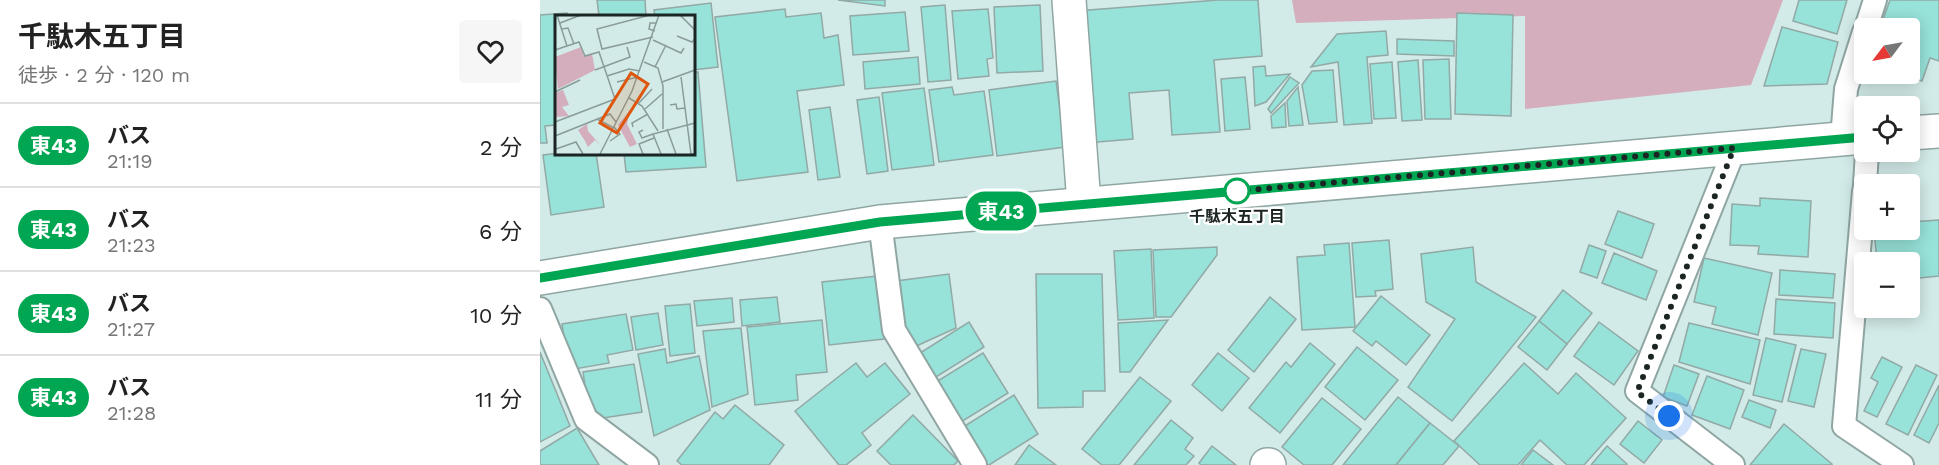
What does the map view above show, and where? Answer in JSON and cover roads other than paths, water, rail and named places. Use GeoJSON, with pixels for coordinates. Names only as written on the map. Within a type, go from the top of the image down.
{"type":"FeatureCollection","features":[{"type":"Feature","properties":{"kind":"main road"},"geometry":{"type":"LineString","coordinates":[[1070,0],[1084,204]]}},
{"type":"Feature","properties":{"kind":"main road"},"geometry":{"type":"LineString","coordinates":[[1920,132],[1939,131]]}},
{"type":"Feature","properties":{"kind":"main road"},"geometry":{"type":"LineString","coordinates":[[540,278],[880,222],[1734,148],[1854,143]]}},
{"type":"Feature","properties":{"kind":"lane"},"geometry":{"type":"LineString","coordinates":[[1869,18],[1875,0]]}},
{"type":"Feature","properties":{"kind":"lane"},"geometry":{"type":"LineString","coordinates":[[1854,65],[1846,89],[1854,125]]}},
{"type":"Feature","properties":{"kind":"lane"},"geometry":{"type":"LineString","coordinates":[[1733,465],[1637,392],[1734,148]]}},
{"type":"Feature","properties":{"kind":"lane"},"geometry":{"type":"LineString","coordinates":[[880,222],[894,330],[975,465]]}},
{"type":"Feature","properties":{"kind":"lane"},"geometry":{"type":"LineString","coordinates":[[1860,240],[1845,426],[1902,465]]}},
{"type":"Feature","properties":{"kind":"lane"},"geometry":{"type":"LineString","coordinates":[[540,309],[586,419],[647,465]]}},
{"type":"Feature","properties":{"kind":"place","name":"千駄木五丁目"},"geometry":{"type":"Point","coordinates":[1237,191]}}]}
